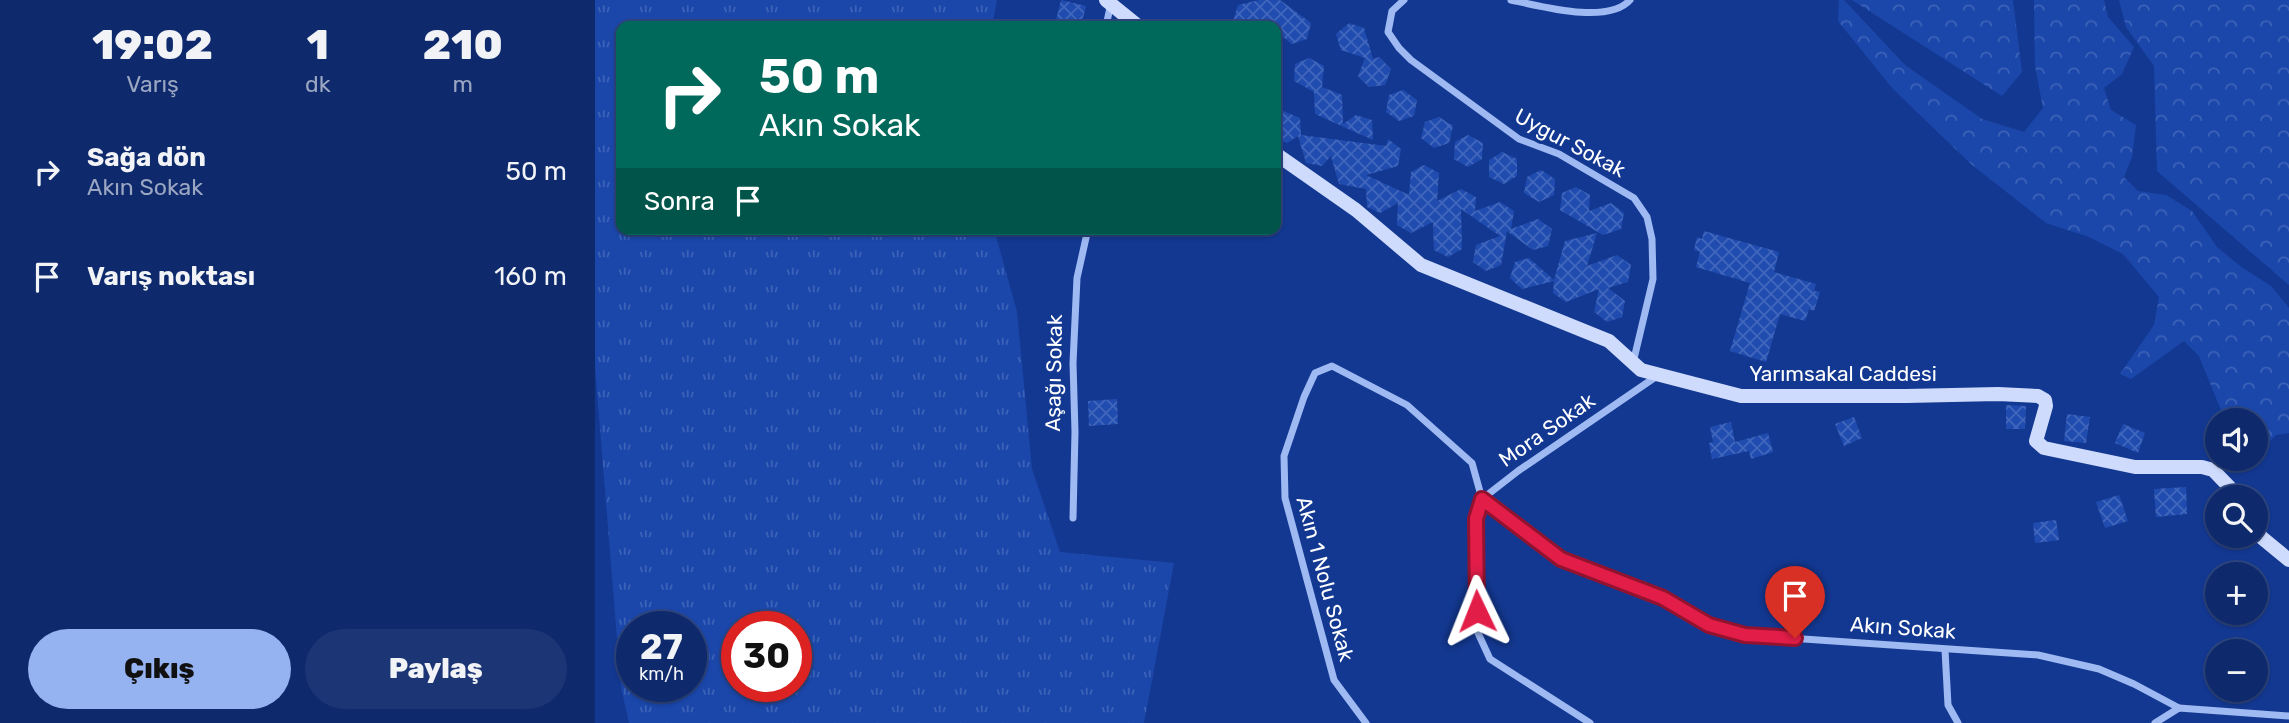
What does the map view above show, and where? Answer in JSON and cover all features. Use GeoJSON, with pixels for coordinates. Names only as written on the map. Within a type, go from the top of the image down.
{"type":"FeatureCollection","features":[{"type":"Feature","properties":{"kind":"street","name":"Uygur Sokak"},"geometry":{"type":"LineString","coordinates":[[1404,0],[1392,11],[1388,32],[1411,60],[1519,139],[1559,155],[1613,185],[1634,198],[1641,208],[1647,218],[1652,239],[1653,279],[1633,363]]}},
{"type":"Feature","properties":{"kind":"street"},"geometry":{"type":"LineString","coordinates":[[1511,0],[1585,14],[1624,6],[1630,0]]}},
{"type":"Feature","properties":{"kind":"street"},"geometry":{"type":"LineString","coordinates":[[1107,21],[1109,2]]}},
{"type":"Feature","properties":{"kind":"street"},"geometry":{"type":"LineString","coordinates":[[1109,2],[1132,21]]}},
{"type":"Feature","properties":{"kind":"street","name":"Yarımsakal Caddesi"},"geometry":{"type":"LineString","coordinates":[[1281,158],[1356,210],[1421,265],[1609,341],[1641,370],[1741,396],[2038,396],[2045,400],[2046,406],[2036,441],[2044,448],[2135,467],[2202,467],[2213,470],[2227,485]]}},
{"type":"Feature","properties":{"kind":"street","name":"Aşağı Sokak"},"geometry":{"type":"LineString","coordinates":[[1073,518],[1073,363],[1077,278],[1087,235]]}},
{"type":"Feature","properties":{"kind":"street","name":"Akın 1 Nolu Sokak"},"geometry":{"type":"LineString","coordinates":[[1366,723],[1334,680],[1285,498],[1284,456],[1315,373],[1332,366],[1408,405],[1472,463],[1482,499]]}},
{"type":"Feature","properties":{"kind":"street","name":"Mora Sokak"},"geometry":{"type":"LineString","coordinates":[[1482,499],[1659,375]]}},
{"type":"Feature","properties":{"kind":"street"},"geometry":{"type":"LineString","coordinates":[[1482,499],[1476,519],[1478,633],[1490,659],[1590,723]]}},
{"type":"Feature","properties":{"kind":"street","name":"Akın Sokak"},"geometry":{"type":"LineString","coordinates":[[1482,499],[1561,559],[1663,598],[1709,625],[1745,635],[2038,655],[2099,669],[2179,708]]}},
{"type":"Feature","properties":{"kind":"street"},"geometry":{"type":"LineString","coordinates":[[2268,543],[2289,560]]}},
{"type":"Feature","properties":{"kind":"street"},"geometry":{"type":"LineString","coordinates":[[1945,650],[1948,705],[1958,723]]}},
{"type":"Feature","properties":{"kind":"street"},"geometry":{"type":"LineString","coordinates":[[2155,723],[2179,708],[2289,716]]}},
{"type":"Feature","properties":{"kind":"green space"},"geometry":{"type":"Polygon","coordinates":[[[595,0],[997,0],[993,21],[616,21],[616,235],[996,235],[1017,312],[1032,469],[1060,552],[1174,563],[1144,723],[629,723],[624,702],[707,702],[707,611],[616,611],[616,625],[595,367],[595,0]]]}},
{"type":"Feature","properties":{"kind":"green space"},"geometry":{"type":"Polygon","coordinates":[[[1839,0],[1844,0],[1905,65],[1982,119],[2024,132],[2043,108],[2035,66],[2034,0],[2104,0],[2108,17],[2134,47],[2122,74],[2104,88],[2111,110],[2136,125],[2132,157],[2124,177],[2138,191],[2166,195],[2192,211],[2217,247],[2271,286],[2289,308],[2289,433],[2276,435],[2268,443],[2268,408],[2220,408],[2199,356],[2184,341],[2131,379],[2120,374],[2154,325],[2159,297],[2123,254],[2089,237],[2046,223],[1972,165],[1893,89],[1838,21],[1839,0]]]}},
{"type":"Feature","properties":{"kind":"green space"},"geometry":{"type":"Polygon","coordinates":[[[1852,0],[2013,0],[2022,72],[2002,96],[1852,0]]]}},
{"type":"Feature","properties":{"kind":"green space"},"geometry":{"type":"Polygon","coordinates":[[[2119,0],[2289,0],[2289,285],[2157,171],[2154,66],[2126,27],[2119,0]]]}},
{"type":"Feature","properties":{"kind":"building"},"geometry":{"type":"Polygon","coordinates":[[[1061,0],[1086,6],[1082,21],[1056,20],[1061,0]]]}},
{"type":"Feature","properties":{"kind":"building"},"geometry":{"type":"Polygon","coordinates":[[[1259,0],[1280,0],[1311,23],[1307,39],[1292,44],[1281,36],[1281,21],[1233,21],[1238,5],[1259,0]]]}},
{"type":"Feature","properties":{"kind":"building"},"geometry":{"type":"Polygon","coordinates":[[[1349,23],[1364,28],[1373,59],[1379,57],[1391,69],[1385,85],[1369,87],[1358,76],[1365,58],[1341,50],[1336,34],[1349,23]]]}},
{"type":"Feature","properties":{"kind":"building"},"geometry":{"type":"Polygon","coordinates":[[[1309,58],[1324,66],[1322,87],[1342,95],[1343,124],[1356,115],[1372,120],[1373,140],[1315,114],[1314,92],[1294,81],[1295,64],[1309,58]]]}},
{"type":"Feature","properties":{"kind":"building"},"geometry":{"type":"Polygon","coordinates":[[[1403,90],[1417,100],[1414,116],[1399,121],[1386,112],[1389,95],[1403,90]]]}},
{"type":"Feature","properties":{"kind":"building"},"geometry":{"type":"Polygon","coordinates":[[[1281,110],[1300,118],[1301,135],[1386,146],[1388,139],[1401,149],[1398,166],[1366,175],[1409,195],[1411,172],[1424,165],[1439,173],[1437,201],[1461,189],[1476,197],[1475,211],[1500,202],[1514,211],[1511,229],[1538,219],[1552,229],[1548,246],[1533,250],[1507,231],[1501,265],[1486,271],[1473,262],[1476,245],[1500,236],[1461,209],[1462,249],[1448,257],[1434,250],[1433,222],[1411,233],[1397,225],[1398,203],[1380,213],[1367,207],[1366,189],[1339,184],[1331,156],[1322,166],[1306,163],[1298,136],[1287,143],[1281,140],[1281,110]]]}},
{"type":"Feature","properties":{"kind":"building"},"geometry":{"type":"Polygon","coordinates":[[[1439,117],[1453,126],[1449,143],[1434,148],[1421,138],[1425,122],[1439,117]]]}},
{"type":"Feature","properties":{"kind":"building"},"geometry":{"type":"Polygon","coordinates":[[[1468,135],[1483,143],[1482,159],[1468,167],[1454,159],[1455,142],[1468,135]]]}},
{"type":"Feature","properties":{"kind":"building"},"geometry":{"type":"Polygon","coordinates":[[[1502,152],[1517,159],[1517,176],[1504,184],[1489,177],[1489,160],[1502,152]]]}},
{"type":"Feature","properties":{"kind":"building"},"geometry":{"type":"Polygon","coordinates":[[[1541,170],[1555,179],[1554,195],[1539,202],[1524,193],[1527,177],[1541,170]]]}},
{"type":"Feature","properties":{"kind":"building"},"geometry":{"type":"Polygon","coordinates":[[[1576,187],[1590,195],[1589,211],[1611,203],[1624,213],[1621,229],[1603,235],[1560,210],[1562,193],[1576,187]]]}},
{"type":"Feature","properties":{"kind":"building"},"geometry":{"type":"Polygon","coordinates":[[[1704,231],[1779,252],[1774,272],[1816,284],[1814,291],[1820,292],[1814,311],[1809,309],[1805,321],[1780,314],[1766,362],[1730,351],[1750,283],[1696,267],[1700,252],[1694,250],[1697,237],[1702,239],[1704,231]]]}},
{"type":"Feature","properties":{"kind":"building"},"geometry":{"type":"Polygon","coordinates":[[[1597,233],[1587,266],[1617,255],[1631,265],[1628,282],[1608,288],[1625,301],[1622,317],[1607,322],[1594,312],[1599,289],[1566,302],[1553,293],[1554,281],[1522,289],[1510,278],[1515,262],[1529,258],[1554,280],[1565,241],[1597,233]]]}},
{"type":"Feature","properties":{"kind":"building"},"geometry":{"type":"Polygon","coordinates":[[[1117,399],[1118,424],[1089,426],[1088,401],[1117,399]]]}},
{"type":"Feature","properties":{"kind":"building"},"geometry":{"type":"Polygon","coordinates":[[[2006,405],[2026,406],[2025,429],[2006,429],[2006,405]]]}},
{"type":"Feature","properties":{"kind":"building"},"geometry":{"type":"Polygon","coordinates":[[[2067,414],[2090,417],[2086,443],[2064,441],[2067,414]]]}},
{"type":"Feature","properties":{"kind":"building"},"geometry":{"type":"Polygon","coordinates":[[[1854,417],[1862,438],[1844,446],[1835,424],[1854,417]]]}},
{"type":"Feature","properties":{"kind":"building"},"geometry":{"type":"Polygon","coordinates":[[[1731,422],[1735,442],[1768,433],[1773,452],[1751,459],[1749,451],[1712,459],[1710,427],[1731,422]]]}},
{"type":"Feature","properties":{"kind":"building"},"geometry":{"type":"Polygon","coordinates":[[[2123,424],[2145,433],[2138,453],[2115,443],[2123,424]]]}},
{"type":"Feature","properties":{"kind":"building"},"geometry":{"type":"Polygon","coordinates":[[[2186,487],[2187,514],[2156,517],[2154,489],[2186,487]]]}},
{"type":"Feature","properties":{"kind":"building"},"geometry":{"type":"Polygon","coordinates":[[[2119,495],[2128,521],[2105,528],[2096,502],[2119,495]]]}},
{"type":"Feature","properties":{"kind":"building"},"geometry":{"type":"Polygon","coordinates":[[[2056,520],[2059,540],[2035,543],[2033,523],[2056,520]]]}},
{"type":"Feature","properties":{"kind":"route"},"geometry":{"type":"LineString","coordinates":[[1477,611],[1476,519],[1482,499],[1561,559],[1663,598],[1709,625],[1745,635],[1795,638]]}}]}
